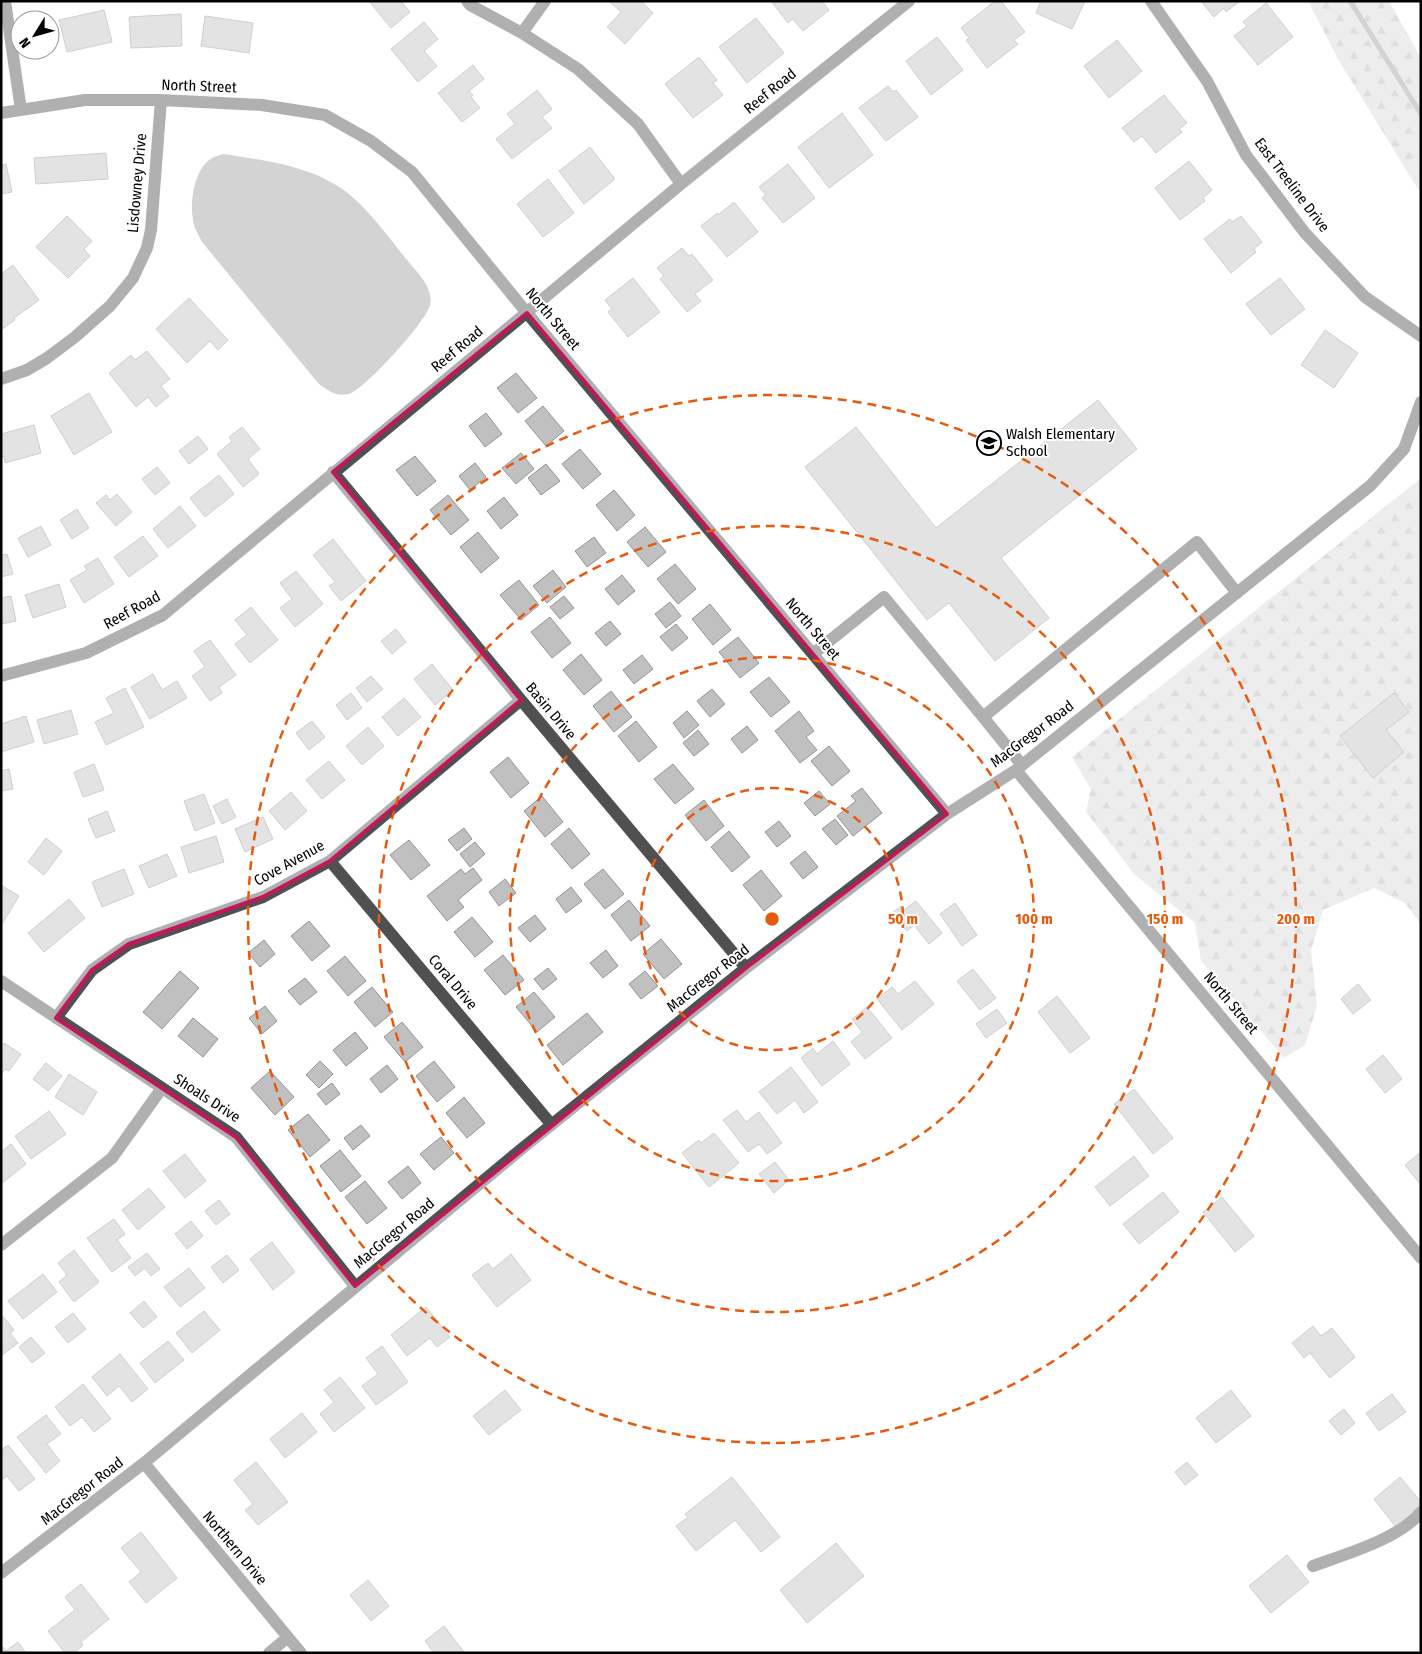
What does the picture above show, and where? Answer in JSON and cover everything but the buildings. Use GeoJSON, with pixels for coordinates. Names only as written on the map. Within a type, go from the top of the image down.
{"type":"FeatureCollection","features":[{"type":"Feature","properties":{"kind":"street"},"geometry":{"type":"LineString","coordinates":[[5,1],[21,110]]}},
{"type":"Feature","properties":{"kind":"street"},"geometry":{"type":"LineString","coordinates":[[467,1],[470,5],[522,33],[578,69],[638,124],[681,184]]}},
{"type":"Feature","properties":{"kind":"street"},"geometry":{"type":"LineString","coordinates":[[522,33],[545,1]]}},
{"type":"Feature","properties":{"kind":"street","name":"Reef Road"},"geometry":{"type":"LineString","coordinates":[[1,676],[86,653],[163,615],[681,184],[909,1]]}},
{"type":"Feature","properties":{"kind":"street","name":"East Treeline Drive"},"geometry":{"type":"LineString","coordinates":[[1151,1],[1207,81],[1246,155],[1305,233],[1365,297],[1421,336]]}},
{"type":"Feature","properties":{"kind":"street","name":"North Street"},"geometry":{"type":"LineString","coordinates":[[1,112],[85,100],[161,100],[262,105],[325,115],[371,141],[412,172],[526,313],[947,814]]}},
{"type":"Feature","properties":{"kind":"street","name":"Lisdowney Drive"},"geometry":{"type":"LineString","coordinates":[[1,379],[27,370],[75,336],[110,306],[133,278],[147,248],[151,230],[161,100]]}},
{"type":"Feature","properties":{"kind":"street","name":"MacGregor Road"},"geometry":{"type":"LineString","coordinates":[[1,1574],[144,1463],[551,1124],[746,968],[947,814],[1019,767],[1370,486],[1404,449],[1421,402]]}},
{"type":"Feature","properties":{"kind":"street","name":"Basin Drive"},"geometry":{"type":"LineString","coordinates":[[334,472],[520,700],[746,968]]}},
{"type":"Feature","properties":{"kind":"street"},"geometry":{"type":"LineString","coordinates":[[983,717],[1197,542],[1237,593]]}},
{"type":"Feature","properties":{"kind":"street","name":"North Street"},"geometry":{"type":"LineString","coordinates":[[813,654],[884,597],[983,717],[1019,767],[1421,1258]]}},
{"type":"Feature","properties":{"kind":"street","name":"Cove Avenue"},"geometry":{"type":"LineString","coordinates":[[56,1018],[92,970],[129,944],[263,897],[330,861],[520,700]]}},
{"type":"Feature","properties":{"kind":"street","name":"Coral Drive"},"geometry":{"type":"LineString","coordinates":[[330,861],[551,1124]]}},
{"type":"Feature","properties":{"kind":"street","name":"Shoals Drive"},"geometry":{"type":"LineString","coordinates":[[1,981],[236,1137],[355,1286]]}},
{"type":"Feature","properties":{"kind":"street"},"geometry":{"type":"LineString","coordinates":[[1,1245],[112,1158],[162,1088]]}},
{"type":"Feature","properties":{"kind":"street","name":"Northern Drive"},"geometry":{"type":"LineString","coordinates":[[144,1463],[301,1653]]}},
{"type":"Feature","properties":{"kind":"street"},"geometry":{"type":"LineString","coordinates":[[1313,1566],[1360,1549],[1392,1534],[1413,1522],[1421,1512]]}},
{"type":"Feature","properties":{"kind":"street"},"geometry":{"type":"LineString","coordinates":[[269,1653],[288,1637]]}},
{"type":"Feature","properties":{"kind":"highlighted area"},"geometry":{"type":"Polygon","coordinates":[[[527,313],[947,814],[746,968],[355,1286],[236,1137],[56,1018],[92,970],[129,944],[263,897],[330,861],[521,700],[333,472],[527,313]]]}},
{"type":"Feature","properties":{"kind":"green space"},"geometry":{"type":"Polygon","coordinates":[[[1308,1],[1389,1],[1421,58],[1421,194],[1338,59],[1308,1]]]}},
{"type":"Feature","properties":{"kind":"green space"},"geometry":{"type":"Polygon","coordinates":[[[1421,478],[1421,924],[1405,903],[1374,888],[1323,910],[1311,951],[1317,1006],[1305,1045],[1284,1058],[1201,961],[1195,923],[1135,875],[1086,812],[1091,789],[1072,757],[1421,478]]]}},
{"type":"Feature","properties":{"kind":"shaded area"},"geometry":{"type":"Polygon","coordinates":[[[224,154],[290,166],[321,177],[349,194],[372,216],[427,286],[430,292],[430,305],[418,325],[394,354],[357,390],[349,394],[340,395],[332,393],[318,383],[202,242],[195,228],[192,210],[196,180],[206,163],[213,157],[224,154]]]}},
{"type":"Feature","properties":{"kind":"waterway"},"geometry":{"type":"LineString","coordinates":[[1350,1],[1421,114]]}},
{"type":"Feature","properties":{"kind":"place","name":"Walsh Elementary School"},"geometry":{"type":"Point","coordinates":[989,443]}}]}
